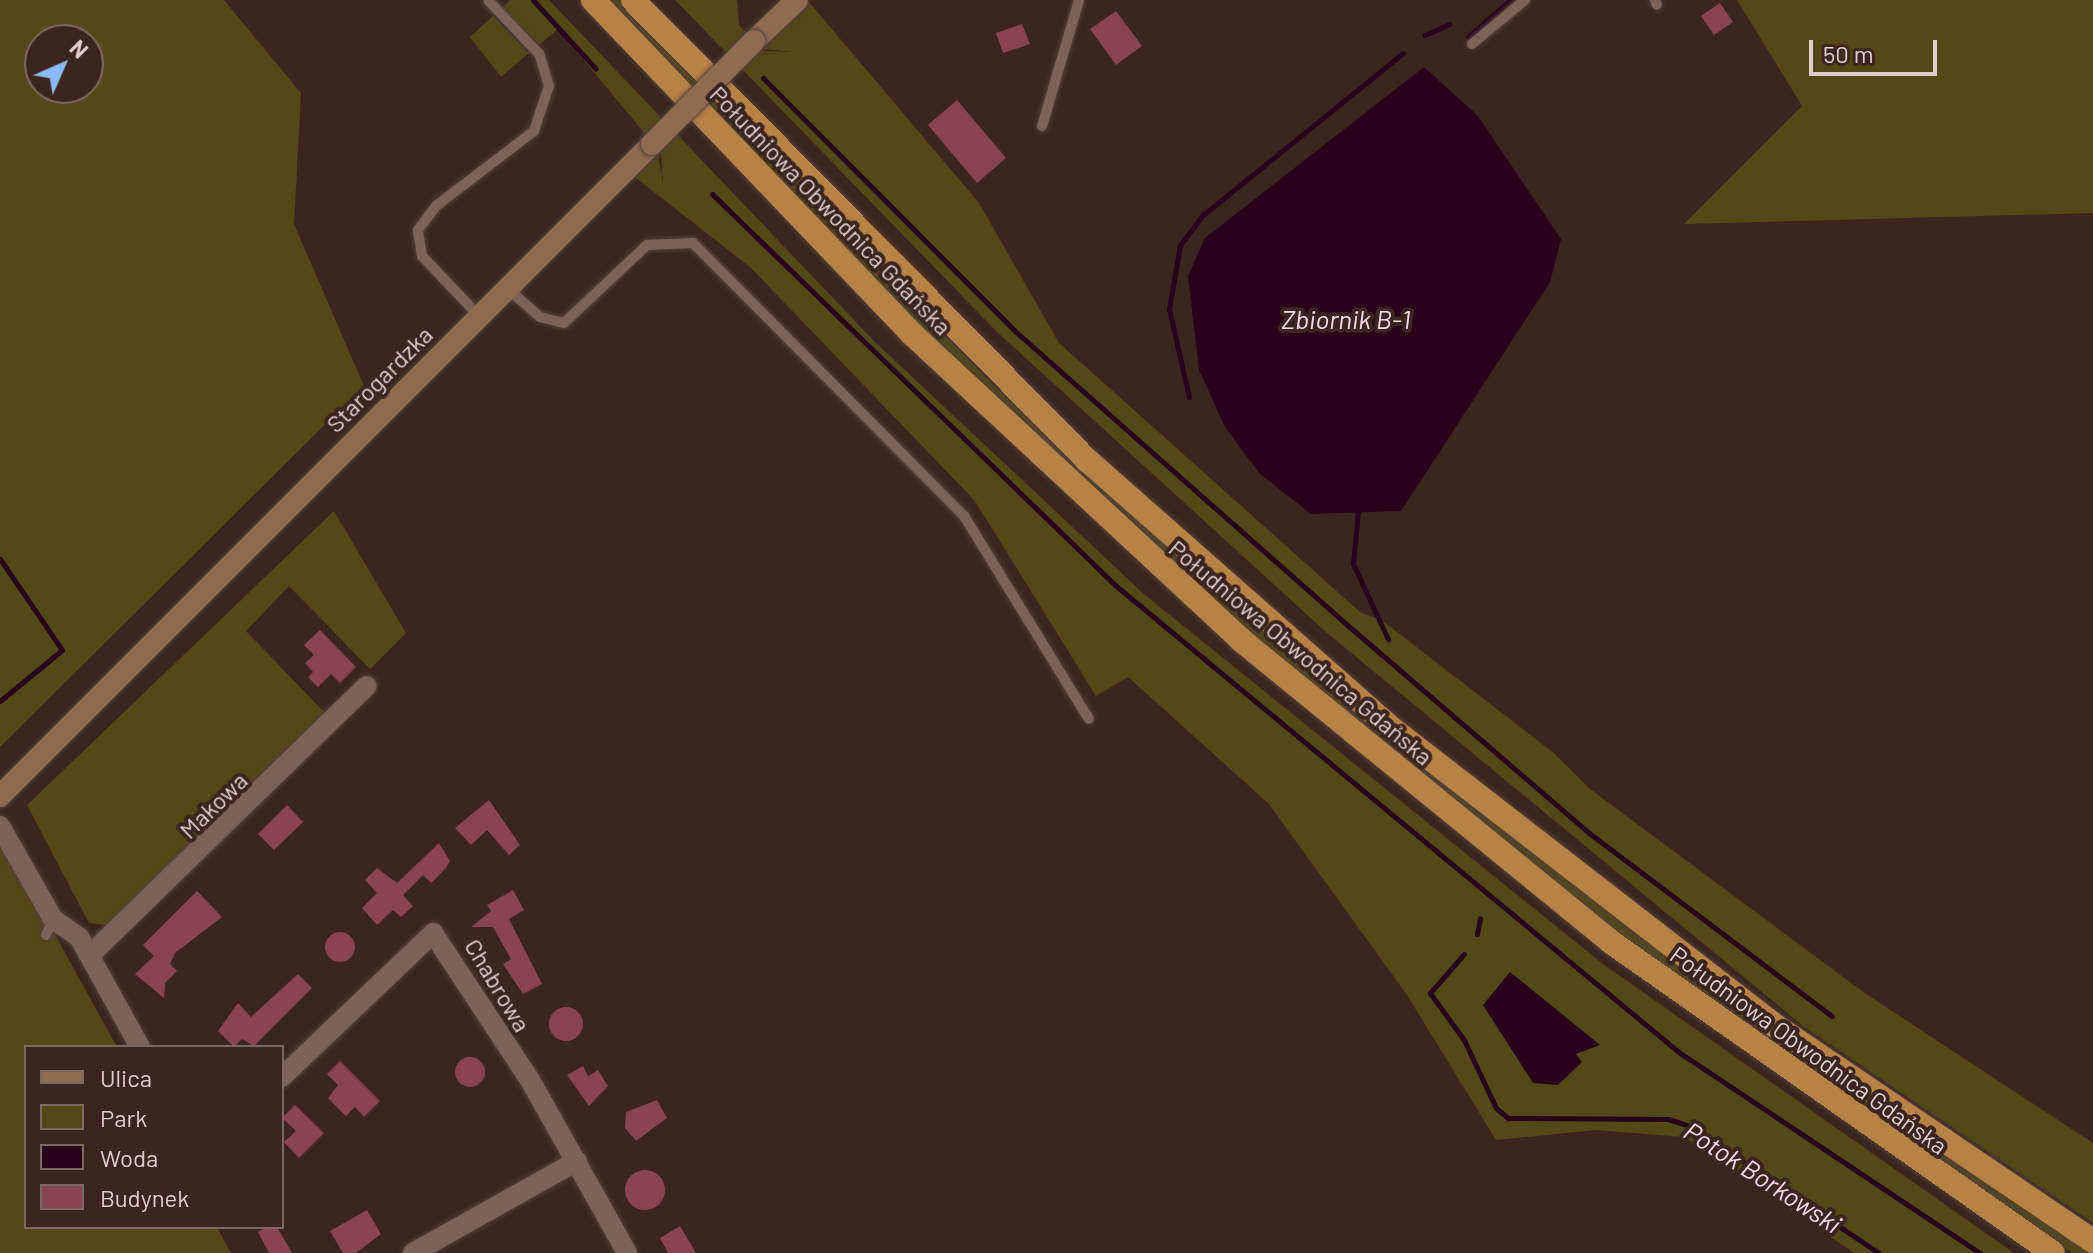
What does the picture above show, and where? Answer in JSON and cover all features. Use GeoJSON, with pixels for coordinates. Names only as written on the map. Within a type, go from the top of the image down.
{"type":"FeatureCollection","features":[{"type":"Feature","properties":{"kind":"highway","name":"Południowa Obwodnica Gdańska"},"geometry":{"type":"LineString","coordinates":[[593,0],[912,334],[1263,659],[1636,961],[2053,1253]]}},
{"type":"Feature","properties":{"kind":"highway","name":"Południowa Obwodnica Gdańska"},"geometry":{"type":"LineString","coordinates":[[633,0],[1087,460],[1386,724],[1771,1023],[2093,1241]]}},
{"type":"Feature","properties":{"kind":"main road","name":"Starogardzka"},"geometry":{"type":"LineString","coordinates":[[0,796],[797,0]]}},
{"type":"Feature","properties":{"kind":"street","name":"Makowa"},"geometry":{"type":"LineString","coordinates":[[90,955],[367,686]]}},
{"type":"Feature","properties":{"kind":"street"},"geometry":{"type":"LineString","coordinates":[[0,826],[50,927],[79,937],[139,1045]]}},
{"type":"Feature","properties":{"kind":"street","name":"Chabrowa"},"geometry":{"type":"LineString","coordinates":[[284,1075],[433,933],[577,1161],[627,1253]]}},
{"type":"Feature","properties":{"kind":"street"},"geometry":{"type":"LineString","coordinates":[[413,1253],[577,1161]]}},
{"type":"Feature","properties":{"kind":"lane"},"geometry":{"type":"LineString","coordinates":[[479,316],[422,256],[418,230],[436,206],[534,131],[549,86],[539,54],[488,0]]}},
{"type":"Feature","properties":{"kind":"lane"},"geometry":{"type":"LineString","coordinates":[[1042,126],[1079,0]]}},
{"type":"Feature","properties":{"kind":"lane"},"geometry":{"type":"LineString","coordinates":[[1472,44],[1525,0]]}},
{"type":"Feature","properties":{"kind":"lane"},"geometry":{"type":"LineString","coordinates":[[507,288],[540,317],[564,323],[647,245],[693,243],[964,516],[1089,719]]}},
{"type":"Feature","properties":{"kind":"green space"},"geometry":{"type":"Polygon","coordinates":[[[0,0],[224,0],[301,93],[294,224],[364,386],[0,747],[0,0]]]}},
{"type":"Feature","properties":{"kind":"green space"},"geometry":{"type":"Polygon","coordinates":[[[510,0],[549,0],[875,342],[1145,595],[1603,964],[2014,1253],[1854,1253],[1684,1137],[1596,1130],[1496,1140],[1407,995],[1269,804],[1128,677],[1096,696],[975,501],[751,268],[635,177],[658,154],[663,184],[661,153],[558,29],[539,45],[502,8],[510,0]]]}},
{"type":"Feature","properties":{"kind":"green space"},"geometry":{"type":"Polygon","coordinates":[[[604,0],[620,0],[994,386],[1307,669],[1718,996],[2092,1253],[2072,1253],[2006,1210],[1627,942],[1299,678],[986,394],[604,0]]]}},
{"type":"Feature","properties":{"kind":"green space"},"geometry":{"type":"Polygon","coordinates":[[[675,0],[737,0],[739,25],[764,51],[794,52],[763,49],[809,2],[979,203],[1059,343],[1360,612],[1384,622],[1554,753],[1590,789],[1866,994],[2093,1143],[2093,1223],[1803,1026],[1326,632],[997,332],[675,0]]]}},
{"type":"Feature","properties":{"kind":"green space"},"geometry":{"type":"Polygon","coordinates":[[[1737,0],[2093,0],[2093,213],[1684,224],[1802,106],[1737,0]]]}},
{"type":"Feature","properties":{"kind":"green space"},"geometry":{"type":"Polygon","coordinates":[[[493,16],[529,53],[501,77],[470,37],[493,16]]]}},
{"type":"Feature","properties":{"kind":"green space"},"geometry":{"type":"Polygon","coordinates":[[[334,511],[406,633],[370,669],[289,586],[246,631],[325,713],[106,925],[89,923],[27,805],[334,511]]]}},
{"type":"Feature","properties":{"kind":"green space"},"geometry":{"type":"Polygon","coordinates":[[[0,835],[116,1045],[24,1045],[24,1229],[218,1229],[231,1253],[0,1253],[0,835]]]}},
{"type":"Feature","properties":{"kind":"water","name":"Zbiornik B-1"},"geometry":{"type":"Polygon","coordinates":[[[1424,67],[1478,116],[1561,239],[1550,282],[1401,511],[1311,514],[1260,474],[1225,427],[1199,370],[1188,276],[1205,238],[1424,67]]]}},
{"type":"Feature","properties":{"kind":"water"},"geometry":{"type":"Polygon","coordinates":[[[1510,972],[1600,1045],[1576,1054],[1582,1062],[1558,1085],[1533,1083],[1483,1005],[1510,972]]]}},
{"type":"Feature","properties":{"kind":"building"},"geometry":{"type":"Polygon","coordinates":[[[1720,3],[1733,22],[1714,35],[1701,16],[1720,3]]]}},
{"type":"Feature","properties":{"kind":"building"},"geometry":{"type":"Polygon","coordinates":[[[1116,11],[1142,46],[1116,65],[1090,29],[1116,11]]]}},
{"type":"Feature","properties":{"kind":"building"},"geometry":{"type":"Polygon","coordinates":[[[1022,24],[1030,44],[1003,53],[996,33],[1022,24]]]}},
{"type":"Feature","properties":{"kind":"building"},"geometry":{"type":"Polygon","coordinates":[[[957,100],[1006,158],[977,183],[928,125],[957,100]]]}},
{"type":"Feature","properties":{"kind":"building"},"geometry":{"type":"Polygon","coordinates":[[[320,630],[356,667],[340,683],[331,674],[318,687],[308,677],[313,672],[305,663],[314,655],[304,645],[320,630]]]}},
{"type":"Feature","properties":{"kind":"building"},"geometry":{"type":"Polygon","coordinates":[[[489,800],[520,845],[509,855],[487,830],[471,845],[455,828],[489,800]]]}},
{"type":"Feature","properties":{"kind":"building"},"geometry":{"type":"Polygon","coordinates":[[[287,805],[303,822],[274,850],[258,834],[287,805]]]}},
{"type":"Feature","properties":{"kind":"building"},"geometry":{"type":"Polygon","coordinates":[[[439,843],[450,861],[446,868],[431,883],[423,875],[403,895],[413,906],[401,917],[393,910],[377,925],[362,908],[377,893],[365,880],[377,868],[397,883],[439,843]]]}},
{"type":"Feature","properties":{"kind":"building"},"geometry":{"type":"Polygon","coordinates":[[[513,890],[524,910],[509,919],[542,984],[523,994],[503,964],[511,959],[493,927],[471,927],[491,911],[487,905],[513,890]]]}},
{"type":"Feature","properties":{"kind":"building"},"geometry":{"type":"Polygon","coordinates":[[[197,891],[222,917],[175,953],[170,964],[177,971],[165,983],[164,998],[135,974],[154,956],[143,945],[197,891]]]}},
{"type":"Feature","properties":{"kind":"building"},"geometry":{"type":"Polygon","coordinates":[[[340,932],[346,933],[354,941],[354,953],[346,961],[340,962],[334,961],[326,953],[325,947],[326,941],[334,933],[340,932]]]}},
{"type":"Feature","properties":{"kind":"building"},"geometry":{"type":"Polygon","coordinates":[[[298,974],[312,988],[255,1045],[242,1039],[232,1045],[218,1031],[238,1003],[251,1017],[298,974]]]}},
{"type":"Feature","properties":{"kind":"building"},"geometry":{"type":"Polygon","coordinates":[[[566,1007],[578,1012],[583,1024],[578,1036],[566,1041],[554,1036],[549,1024],[554,1012],[566,1007]]]}},
{"type":"Feature","properties":{"kind":"building"},"geometry":{"type":"Polygon","coordinates":[[[470,1057],[476,1058],[484,1066],[484,1078],[476,1086],[470,1087],[464,1086],[456,1078],[455,1072],[456,1066],[464,1058],[470,1057]]]}},
{"type":"Feature","properties":{"kind":"building"},"geometry":{"type":"Polygon","coordinates":[[[340,1061],[380,1101],[364,1117],[355,1107],[346,1116],[328,1098],[338,1085],[327,1074],[340,1061]]]}},
{"type":"Feature","properties":{"kind":"building"},"geometry":{"type":"Polygon","coordinates":[[[583,1066],[588,1076],[598,1070],[608,1086],[589,1106],[567,1075],[583,1066]]]}},
{"type":"Feature","properties":{"kind":"building"},"geometry":{"type":"Polygon","coordinates":[[[657,1100],[667,1118],[636,1141],[625,1128],[626,1112],[657,1100]]]}},
{"type":"Feature","properties":{"kind":"building"},"geometry":{"type":"Polygon","coordinates":[[[295,1105],[324,1133],[299,1158],[284,1142],[296,1131],[284,1120],[295,1105]]]}},
{"type":"Feature","properties":{"kind":"building"},"geometry":{"type":"Polygon","coordinates":[[[645,1170],[659,1176],[665,1190],[659,1204],[645,1210],[631,1204],[625,1190],[631,1176],[645,1170]]]}},
{"type":"Feature","properties":{"kind":"building"},"geometry":{"type":"Polygon","coordinates":[[[367,1210],[381,1234],[356,1253],[343,1253],[330,1231],[367,1210]]]}},
{"type":"Feature","properties":{"kind":"building"},"geometry":{"type":"Polygon","coordinates":[[[680,1226],[696,1253],[668,1253],[660,1238],[680,1226]]]}},
{"type":"Feature","properties":{"kind":"building"},"geometry":{"type":"Polygon","coordinates":[[[278,1229],[292,1253],[269,1253],[258,1232],[278,1229]]]}},
{"type":"Feature","properties":{"kind":"waterway"},"geometry":{"type":"LineString","coordinates":[[533,0],[596,69]]}},
{"type":"Feature","properties":{"kind":"waterway","name":"Potok Borkowski"},"geometry":{"type":"LineString","coordinates":[[1468,37],[1510,0]]}},
{"type":"Feature","properties":{"kind":"waterway"},"geometry":{"type":"LineString","coordinates":[[1425,35],[1450,24]]}},
{"type":"Feature","properties":{"kind":"waterway"},"geometry":{"type":"LineString","coordinates":[[1189,397],[1169,309],[1180,245],[1203,215],[1403,53]]}},
{"type":"Feature","properties":{"kind":"waterway"},"geometry":{"type":"LineString","coordinates":[[763,78],[1015,331],[1352,629],[1589,833],[1832,1016]]}},
{"type":"Feature","properties":{"kind":"waterway"},"geometry":{"type":"LineString","coordinates":[[712,194],[1115,585],[1680,1053],[1980,1253]]}},
{"type":"Feature","properties":{"kind":"waterway","name":"Potok Borkowski"},"geometry":{"type":"LineString","coordinates":[[1358,512],[1353,564],[1388,639]]}},
{"type":"Feature","properties":{"kind":"waterway"},"geometry":{"type":"LineString","coordinates":[[0,559],[62,650],[0,701]]}},
{"type":"Feature","properties":{"kind":"waterway","name":"Potok Borkowski"},"geometry":{"type":"LineString","coordinates":[[1477,934],[1480,918]]}},
{"type":"Feature","properties":{"kind":"waterway","name":"Potok Borkowski"},"geometry":{"type":"LineString","coordinates":[[1464,954],[1430,993],[1464,1040],[1496,1108],[1508,1118],[1668,1119],[1692,1127],[1879,1253]]}}]}
